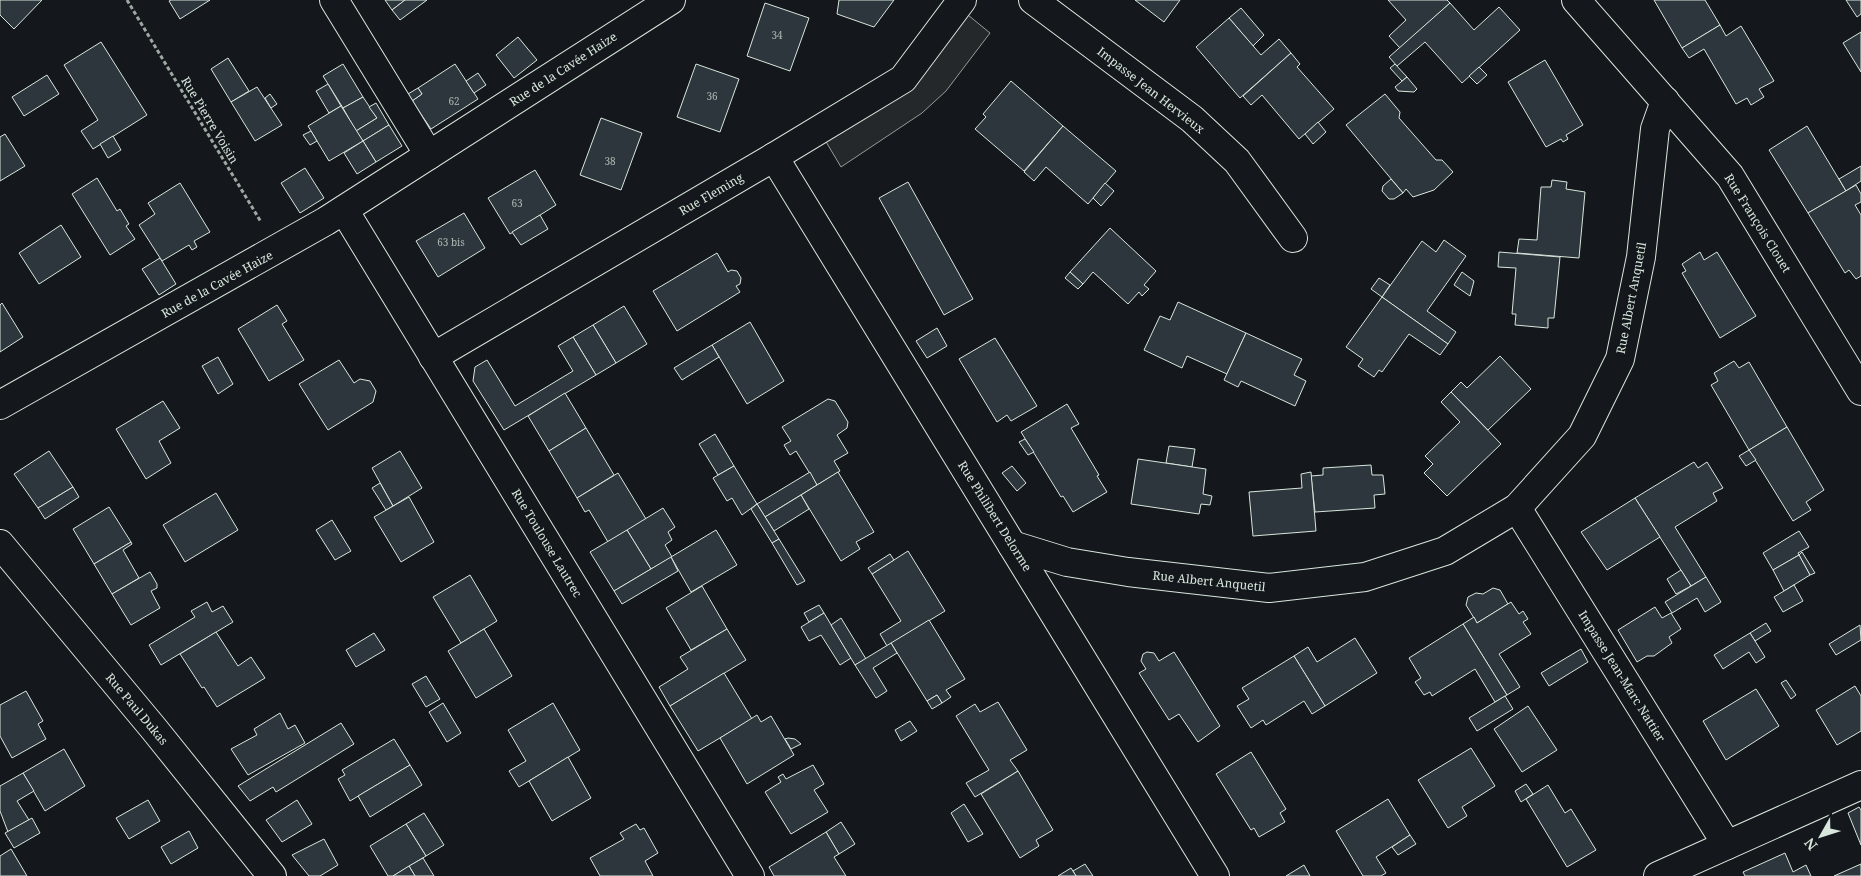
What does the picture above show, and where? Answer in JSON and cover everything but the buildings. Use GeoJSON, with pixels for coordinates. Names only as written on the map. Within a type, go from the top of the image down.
{"type":"FeatureCollection","features":[{"type":"Feature","properties":{"kind":"street"},"geometry":{"type":"LineString","coordinates":[[334,0],[429,155]]}},
{"type":"Feature","properties":{"kind":"street","name":"Rue de la Cavée Haize"},"geometry":{"type":"LineString","coordinates":[[0,406],[344,210],[671,0]]}},
{"type":"Feature","properties":{"kind":"street","name":"Rue Fleming"},"geometry":{"type":"LineString","coordinates":[[433,357],[903,79],[962,0]]}},
{"type":"Feature","properties":{"kind":"street","name":"Impasse Jean Hervieux"},"geometry":{"type":"LineString","coordinates":[[1033,0],[1192,119],[1237,161],[1293,238]]}},
{"type":"Feature","properties":{"kind":"street","name":"Rue François Clouet"},"geometry":{"type":"LineString","coordinates":[[1576,0],[1730,176],[1861,392]]}},
{"type":"Feature","properties":{"kind":"street","name":"Rue Albert Anquetil"},"geometry":{"type":"LineString","coordinates":[[1012,545],[1067,562],[1102,568],[1269,588],[1364,577],[1409,563],[1445,551],[1516,508],[1582,436],[1620,359],[1641,257],[1655,129],[1665,101]]}},
{"type":"Feature","properties":{"kind":"street","name":"Rue Philibert Delorme"},"geometry":{"type":"LineString","coordinates":[[774,157],[1215,876]]}},
{"type":"Feature","properties":{"kind":"street","name":"Rue Toulouse Lautrec"},"geometry":{"type":"LineString","coordinates":[[344,210],[750,876]]}},
{"type":"Feature","properties":{"kind":"street","name":"Impasse Jean-Marc Nattier"},"geometry":{"type":"LineString","coordinates":[[1516,508],[1727,845]]}},
{"type":"Feature","properties":{"kind":"street","name":"Rue Paul Dukas"},"geometry":{"type":"LineString","coordinates":[[0,544],[154,729],[272,876]]}},
{"type":"Feature","properties":{"kind":"street"},"geometry":{"type":"LineString","coordinates":[[1658,876],[1861,785]]}},
{"type":"Feature","properties":{"kind":"path","name":"Rue Pierre Voisin"},"geometry":{"type":"LineString","coordinates":[[127,0],[278,249]]}},
{"type":"Feature","properties":{"kind":"shaded area"},"geometry":{"type":"Polygon","coordinates":[[[957,6],[990,33],[946,91],[922,113],[841,167],[819,130],[903,79],[957,6]]]}}]}
